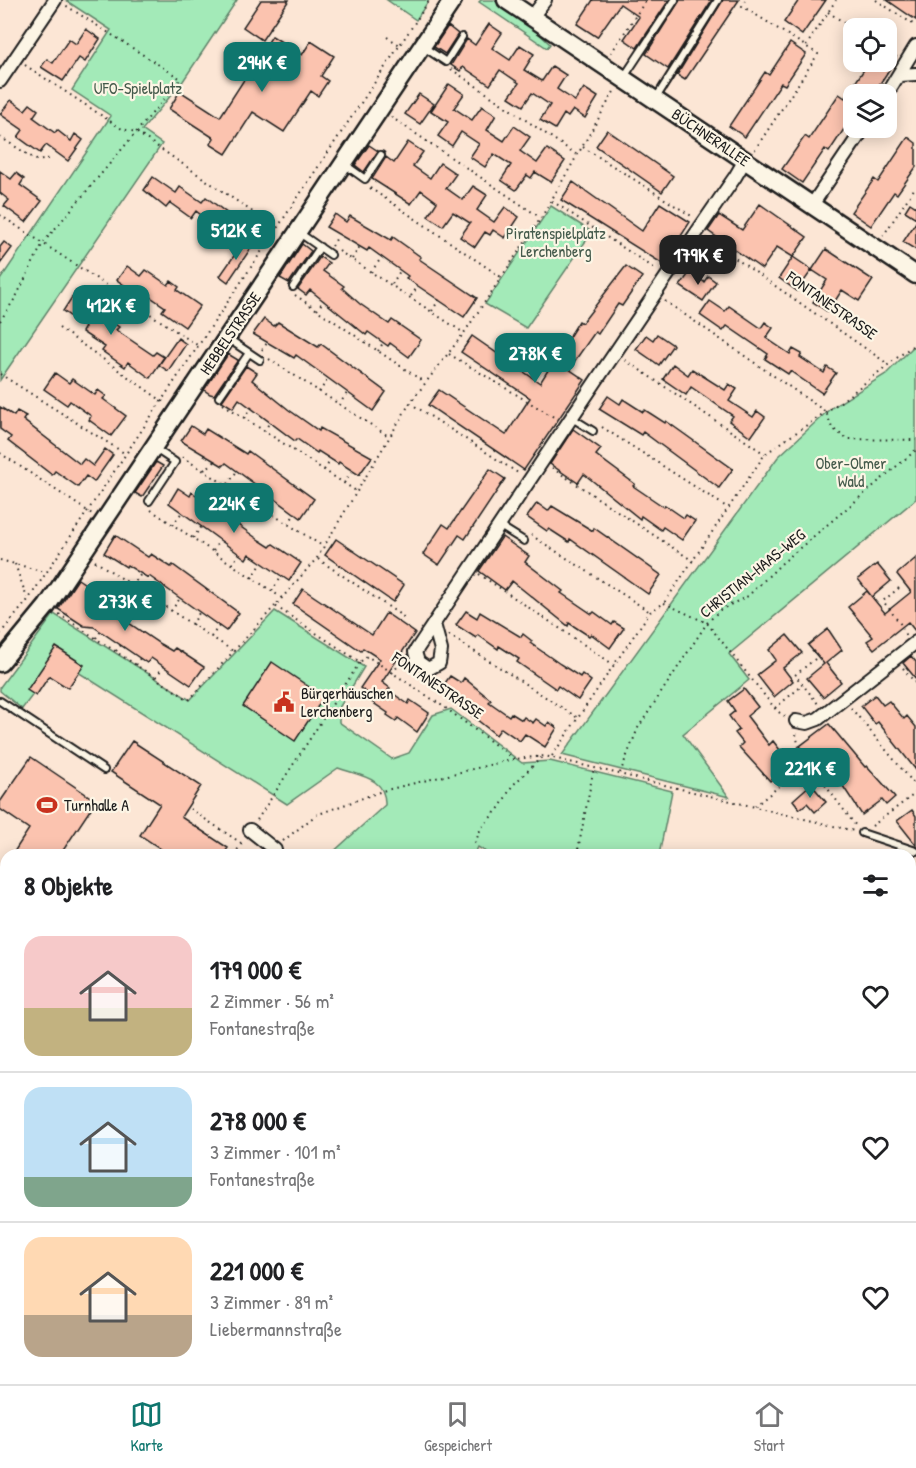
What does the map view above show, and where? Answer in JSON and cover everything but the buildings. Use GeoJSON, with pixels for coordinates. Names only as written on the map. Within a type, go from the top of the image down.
{"type":"FeatureCollection","features":[{"type":"Feature","properties":{"kind":"street"},"geometry":{"type":"LineString","coordinates":[[0,81],[56,0]]}},
{"type":"Feature","properties":{"kind":"street","name":"HEBBELSTRASSE"},"geometry":{"type":"LineString","coordinates":[[0,663],[47,606],[453,0]]}},
{"type":"Feature","properties":{"kind":"street","name":"BÜCHNERALLEE"},"geometry":{"type":"LineString","coordinates":[[506,0],[621,80],[749,157],[812,205],[916,275]]}},
{"type":"Feature","properties":{"kind":"street"},"geometry":{"type":"LineString","coordinates":[[532,17],[544,0]]}},
{"type":"Feature","properties":{"kind":"street"},"geometry":{"type":"LineString","coordinates":[[894,84],[916,46]]}},
{"type":"Feature","properties":{"kind":"street"},"geometry":{"type":"LineString","coordinates":[[900,75],[916,74]]}},
{"type":"Feature","properties":{"kind":"street"},"geometry":{"type":"LineString","coordinates":[[812,205],[857,138]]}},
{"type":"Feature","properties":{"kind":"street","name":"FONTANESTRASSE"},"geometry":{"type":"LineString","coordinates":[[434,624],[441,650],[440,660],[434,667],[425,668],[418,662],[415,652],[749,157]]}},
{"type":"Feature","properties":{"kind":"street"},"geometry":{"type":"LineString","coordinates":[[796,721],[814,722],[913,645]]}},
{"type":"Feature","properties":{"kind":"street"},"geometry":{"type":"LineString","coordinates":[[250,830],[272,849]]}},
{"type":"Feature","properties":{"kind":"lane"},"geometry":{"type":"LineString","coordinates":[[621,80],[675,0]]}},
{"type":"Feature","properties":{"kind":"lane"},"geometry":{"type":"LineString","coordinates":[[655,99],[718,0]]}},
{"type":"Feature","properties":{"kind":"lane"},"geometry":{"type":"LineString","coordinates":[[422,46],[446,62],[462,37]]}},
{"type":"Feature","properties":{"kind":"lane"},"geometry":{"type":"LineString","coordinates":[[344,164],[365,179],[381,155]]}},
{"type":"Feature","properties":{"kind":"lane"},"geometry":{"type":"LineString","coordinates":[[297,232],[331,255]]}},
{"type":"Feature","properties":{"kind":"lane"},"geometry":{"type":"LineString","coordinates":[[291,289],[320,247]]}},
{"type":"Feature","properties":{"kind":"lane"},"geometry":{"type":"LineString","coordinates":[[226,338],[260,360]]}},
{"type":"Feature","properties":{"kind":"lane"},"geometry":{"type":"LineString","coordinates":[[218,399],[249,353]]}},
{"type":"Feature","properties":{"kind":"lane"},"geometry":{"type":"LineString","coordinates":[[569,422],[593,431]]}},
{"type":"Feature","properties":{"kind":"lane"},"geometry":{"type":"LineString","coordinates":[[147,504],[176,462],[153,447]]}},
{"type":"Feature","properties":{"kind":"lane"},"geometry":{"type":"LineString","coordinates":[[500,526],[524,541]]}},
{"type":"Feature","properties":{"kind":"lane"},"geometry":{"type":"LineString","coordinates":[[0,701],[104,770]]}},
{"type":"Feature","properties":{"kind":"lane"},"geometry":{"type":"LineString","coordinates":[[862,833],[910,849]]}},
{"type":"Feature","properties":{"kind":"path"},"geometry":{"type":"LineString","coordinates":[[0,321],[16,297],[43,243],[181,79],[56,0]]}},
{"type":"Feature","properties":{"kind":"path"},"geometry":{"type":"LineString","coordinates":[[0,634],[28,600],[124,453],[430,0]]}},
{"type":"Feature","properties":{"kind":"path"},"geometry":{"type":"LineString","coordinates":[[608,57],[646,0]]}},
{"type":"Feature","properties":{"kind":"path"},"geometry":{"type":"LineString","coordinates":[[745,0],[742,6],[818,54],[749,157]]}},
{"type":"Feature","properties":{"kind":"path"},"geometry":{"type":"LineString","coordinates":[[806,46],[836,0]]}},
{"type":"Feature","properties":{"kind":"path"},"geometry":{"type":"LineString","coordinates":[[876,0],[916,26]]}},
{"type":"Feature","properties":{"kind":"path"},"geometry":{"type":"LineString","coordinates":[[828,12],[843,22]]}},
{"type":"Feature","properties":{"kind":"path"},"geometry":{"type":"LineString","coordinates":[[387,37],[400,45]]}},
{"type":"Feature","properties":{"kind":"path"},"geometry":{"type":"LineString","coordinates":[[15,58],[122,129],[136,132],[276,228]]}},
{"type":"Feature","properties":{"kind":"path"},"geometry":{"type":"LineString","coordinates":[[446,62],[451,69],[578,156]]}},
{"type":"Feature","properties":{"kind":"path"},"geometry":{"type":"LineString","coordinates":[[47,606],[189,700],[317,558],[410,403],[464,333],[552,201],[621,80]]}},
{"type":"Feature","properties":{"kind":"path"},"geometry":{"type":"LineString","coordinates":[[386,113],[541,218]]}},
{"type":"Feature","properties":{"kind":"path"},"geometry":{"type":"LineString","coordinates":[[0,137],[38,161],[52,158]]}},
{"type":"Feature","properties":{"kind":"path","name":"FONTANESTRASSE"},"geometry":{"type":"LineString","coordinates":[[583,147],[700,228],[888,364]]}},
{"type":"Feature","properties":{"kind":"path"},"geometry":{"type":"LineString","coordinates":[[365,179],[370,189],[501,277]]}},
{"type":"Feature","properties":{"kind":"path"},"geometry":{"type":"LineString","coordinates":[[881,240],[916,186]]}},
{"type":"Feature","properties":{"kind":"path"},"geometry":{"type":"LineString","coordinates":[[552,201],[667,277]]}},
{"type":"Feature","properties":{"kind":"path"},"geometry":{"type":"LineString","coordinates":[[0,215],[197,345]]}},
{"type":"Feature","properties":{"kind":"path"},"geometry":{"type":"LineString","coordinates":[[352,259],[360,246]]}},
{"type":"Feature","properties":{"kind":"path"},"geometry":{"type":"LineString","coordinates":[[331,255],[340,251],[464,333]]}},
{"type":"Feature","properties":{"kind":"path"},"geometry":{"type":"LineString","coordinates":[[371,272],[382,257]]}},
{"type":"Feature","properties":{"kind":"path"},"geometry":{"type":"LineString","coordinates":[[392,284],[400,271]]}},
{"type":"Feature","properties":{"kind":"path"},"geometry":{"type":"LineString","coordinates":[[411,297],[418,286]]}},
{"type":"Feature","properties":{"kind":"path"},"geometry":{"type":"LineString","coordinates":[[291,289],[317,310],[424,382]]}},
{"type":"Feature","properties":{"kind":"path"},"geometry":{"type":"LineString","coordinates":[[656,294],[826,412],[832,428],[847,439],[916,440]]}},
{"type":"Feature","properties":{"kind":"path"},"geometry":{"type":"LineString","coordinates":[[432,311],[440,298]]}},
{"type":"Feature","properties":{"kind":"path"},"geometry":{"type":"LineString","coordinates":[[317,310],[324,300]]}},
{"type":"Feature","properties":{"kind":"path"},"geometry":{"type":"LineString","coordinates":[[59,328],[172,408]]}},
{"type":"Feature","properties":{"kind":"path"},"geometry":{"type":"LineString","coordinates":[[378,351],[383,343]]}},
{"type":"Feature","properties":{"kind":"path"},"geometry":{"type":"LineString","coordinates":[[552,756],[650,612],[664,603],[765,454],[826,412],[916,343]]}},
{"type":"Feature","properties":{"kind":"path"},"geometry":{"type":"LineString","coordinates":[[449,353],[569,422]]}},
{"type":"Feature","properties":{"kind":"path"},"geometry":{"type":"LineString","coordinates":[[616,354],[765,454]]}},
{"type":"Feature","properties":{"kind":"path"},"geometry":{"type":"LineString","coordinates":[[260,360],[267,358],[390,437]]}},
{"type":"Feature","properties":{"kind":"path"},"geometry":{"type":"LineString","coordinates":[[0,374],[124,453]]}},
{"type":"Feature","properties":{"kind":"path"},"geometry":{"type":"LineString","coordinates":[[320,392],[329,378]]}},
{"type":"Feature","properties":{"kind":"path"},"geometry":{"type":"LineString","coordinates":[[339,405],[347,393]]}},
{"type":"Feature","properties":{"kind":"path","name":"HEBBELSTRASSE"},"geometry":{"type":"LineString","coordinates":[[218,399],[356,491]]}},
{"type":"Feature","properties":{"kind":"path"},"geometry":{"type":"LineString","coordinates":[[410,403],[530,481]]}},
{"type":"Feature","properties":{"kind":"path"},"geometry":{"type":"LineString","coordinates":[[244,418],[252,407]]}},
{"type":"Feature","properties":{"kind":"path"},"geometry":{"type":"LineString","coordinates":[[264,431],[270,422]]}},
{"type":"Feature","properties":{"kind":"path"},"geometry":{"type":"LineString","coordinates":[[595,423],[728,508]]}},
{"type":"Feature","properties":{"kind":"path","name":"CHRISTIAN-HAAS-WEG"},"geometry":{"type":"LineString","coordinates":[[620,773],[638,728],[708,623],[720,610],[748,596],[782,563],[916,450]]}},
{"type":"Feature","properties":{"kind":"path"},"geometry":{"type":"LineString","coordinates":[[0,453],[98,518]]}},
{"type":"Feature","properties":{"kind":"path"},"geometry":{"type":"LineString","coordinates":[[176,462],[180,456],[228,484],[324,547]]}},
{"type":"Feature","properties":{"kind":"path"},"geometry":{"type":"LineString","coordinates":[[324,470],[331,460]]}},
{"type":"Feature","properties":{"kind":"path"},"geometry":{"type":"LineString","coordinates":[[203,470],[216,461]]}},
{"type":"Feature","properties":{"kind":"path"},"geometry":{"type":"LineString","coordinates":[[543,462],[693,561]]}},
{"type":"Feature","properties":{"kind":"path"},"geometry":{"type":"LineString","coordinates":[[228,484],[237,471]]}},
{"type":"Feature","properties":{"kind":"path"},"geometry":{"type":"LineString","coordinates":[[344,483],[352,471]]}},
{"type":"Feature","properties":{"kind":"path"},"geometry":{"type":"LineString","coordinates":[[248,497],[257,484]]}},
{"type":"Feature","properties":{"kind":"path"},"geometry":{"type":"LineString","coordinates":[[268,511],[276,500]]}},
{"type":"Feature","properties":{"kind":"path"},"geometry":{"type":"LineString","coordinates":[[147,504],[173,525],[282,598]]}},
{"type":"Feature","properties":{"kind":"path"},"geometry":{"type":"LineString","coordinates":[[173,525],[182,512]]}},
{"type":"Feature","properties":{"kind":"path"},"geometry":{"type":"LineString","coordinates":[[288,524],[296,513]]}},
{"type":"Feature","properties":{"kind":"path"},"geometry":{"type":"LineString","coordinates":[[193,538],[202,526]]}},
{"type":"Feature","properties":{"kind":"path"},"geometry":{"type":"LineString","coordinates":[[524,531],[650,612]]}},
{"type":"Feature","properties":{"kind":"path"},"geometry":{"type":"LineString","coordinates":[[212,551],[219,541]]}},
{"type":"Feature","properties":{"kind":"path"},"geometry":{"type":"LineString","coordinates":[[232,564],[239,554]]}},
{"type":"Feature","properties":{"kind":"path"},"geometry":{"type":"LineString","coordinates":[[88,557],[233,651]]}},
{"type":"Feature","properties":{"kind":"path"},"geometry":{"type":"LineString","coordinates":[[317,558],[405,618]]}},
{"type":"Feature","properties":{"kind":"path"},"geometry":{"type":"LineString","coordinates":[[0,560],[45,572]]}},
{"type":"Feature","properties":{"kind":"path"},"geometry":{"type":"LineString","coordinates":[[252,578],[262,563]]}},
{"type":"Feature","properties":{"kind":"path"},"geometry":{"type":"LineString","coordinates":[[15,564],[28,600]]}},
{"type":"Feature","properties":{"kind":"path"},"geometry":{"type":"LineString","coordinates":[[471,568],[614,665]]}},
{"type":"Feature","properties":{"kind":"path"},"geometry":{"type":"LineString","coordinates":[[132,586],[141,574]]}},
{"type":"Feature","properties":{"kind":"path"},"geometry":{"type":"LineString","coordinates":[[272,591],[282,576]]}},
{"type":"Feature","properties":{"kind":"path"},"geometry":{"type":"LineString","coordinates":[[152,598],[162,584]]}},
{"type":"Feature","properties":{"kind":"path"},"geometry":{"type":"LineString","coordinates":[[899,588],[883,601],[913,645]]}},
{"type":"Feature","properties":{"kind":"path"},"geometry":{"type":"LineString","coordinates":[[171,611],[181,597]]}},
{"type":"Feature","properties":{"kind":"path"},"geometry":{"type":"LineString","coordinates":[[664,603],[708,623],[774,708],[796,721],[796,741],[862,833]]}},
{"type":"Feature","properties":{"kind":"path","name":"FONTANESTRASSE"},"geometry":{"type":"LineString","coordinates":[[275,606],[360,662],[368,657],[447,709],[514,759]]}},
{"type":"Feature","properties":{"kind":"path"},"geometry":{"type":"LineString","coordinates":[[192,625],[199,613]]}},
{"type":"Feature","properties":{"kind":"path"},"geometry":{"type":"LineString","coordinates":[[434,624],[578,718]]}},
{"type":"Feature","properties":{"kind":"path"},"geometry":{"type":"LineString","coordinates":[[212,637],[219,626]]}},
{"type":"Feature","properties":{"kind":"path"},"geometry":{"type":"LineString","coordinates":[[96,638],[101,631]]}},
{"type":"Feature","properties":{"kind":"path"},"geometry":{"type":"LineString","coordinates":[[116,651],[121,645]]}},
{"type":"Feature","properties":{"kind":"path"},"geometry":{"type":"LineString","coordinates":[[392,673],[400,661],[415,652]]}},
{"type":"Feature","properties":{"kind":"path"},"geometry":{"type":"LineString","coordinates":[[136,665],[140,658]]}},
{"type":"Feature","properties":{"kind":"path"},"geometry":{"type":"LineString","coordinates":[[814,659],[795,675],[826,714]]}},
{"type":"Feature","properties":{"kind":"path"},"geometry":{"type":"LineString","coordinates":[[896,659],[916,684]]}},
{"type":"Feature","properties":{"kind":"path"},"geometry":{"type":"LineString","coordinates":[[238,849],[360,662]]}},
{"type":"Feature","properties":{"kind":"path"},"geometry":{"type":"LineString","coordinates":[[155,678],[164,667]]}},
{"type":"Feature","properties":{"kind":"path"},"geometry":{"type":"LineString","coordinates":[[774,708],[803,685]]}},
{"type":"Feature","properties":{"kind":"path"},"geometry":{"type":"LineString","coordinates":[[844,700],[916,786]]}},
{"type":"Feature","properties":{"kind":"path"},"geometry":{"type":"LineString","coordinates":[[475,843],[481,828],[500,807],[512,786],[543,756]]}},
{"type":"Feature","properties":{"kind":"path"},"geometry":{"type":"LineString","coordinates":[[278,849],[290,834],[316,815],[382,791],[514,759],[543,756],[594,766],[862,833]]}},
{"type":"Feature","properties":{"kind":"path"},"geometry":{"type":"LineString","coordinates":[[754,807],[809,762]]}},
{"type":"Feature","properties":{"kind":"path"},"geometry":{"type":"LineString","coordinates":[[578,849],[594,766]]}},
{"type":"Feature","properties":{"kind":"path"},"geometry":{"type":"LineString","coordinates":[[862,833],[916,793]]}},
{"type":"Feature","properties":{"kind":"path"},"geometry":{"type":"LineString","coordinates":[[190,809],[241,843]]}},
{"type":"Feature","properties":{"kind":"green space","name":"UFO-Spielplatz"},"geometry":{"type":"Polygon","coordinates":[[[65,0],[237,0],[183,81],[142,130],[162,144],[0,380],[0,280],[111,116],[72,90],[111,30],[65,0]]]}},
{"type":"Feature","properties":{"kind":"green space"},"geometry":{"type":"Polygon","coordinates":[[[387,0],[429,0],[416,20],[387,0]]]}},
{"type":"Feature","properties":{"kind":"green space"},"geometry":{"type":"Polygon","coordinates":[[[495,0],[520,16],[550,44],[547,48],[479,2],[495,0]]]}},
{"type":"Feature","properties":{"kind":"green space","name":"Piratenspielplatz Lerchenberg"},"geometry":{"type":"Polygon","coordinates":[[[551,206],[592,232],[526,328],[485,304],[551,206]]]}},
{"type":"Feature","properties":{"kind":"green space","name":"Ober-Olmer Wald"},"geometry":{"type":"Polygon","coordinates":[[[916,344],[916,499],[729,654],[749,680],[683,734],[729,797],[562,755],[778,457],[831,408],[886,374],[916,344]]]}},
{"type":"Feature","properties":{"kind":"green space"},"geometry":{"type":"Polygon","coordinates":[[[275,611],[364,667],[339,708],[339,722],[392,759],[409,753],[433,715],[451,709],[522,763],[550,761],[672,791],[660,849],[481,849],[478,847],[477,849],[337,849],[385,805],[381,789],[370,779],[338,768],[287,804],[59,660],[22,709],[0,691],[0,687],[54,614],[190,700],[275,611]]]}},
{"type":"Feature","properties":{"kind":"place","name":"Bürgerhäuschen Lerchenberg"},"geometry":{"type":"Point","coordinates":[284,702]}},
{"type":"Feature","properties":{"kind":"place","name":"Turnhalle A"},"geometry":{"type":"Point","coordinates":[47,805]}}]}
